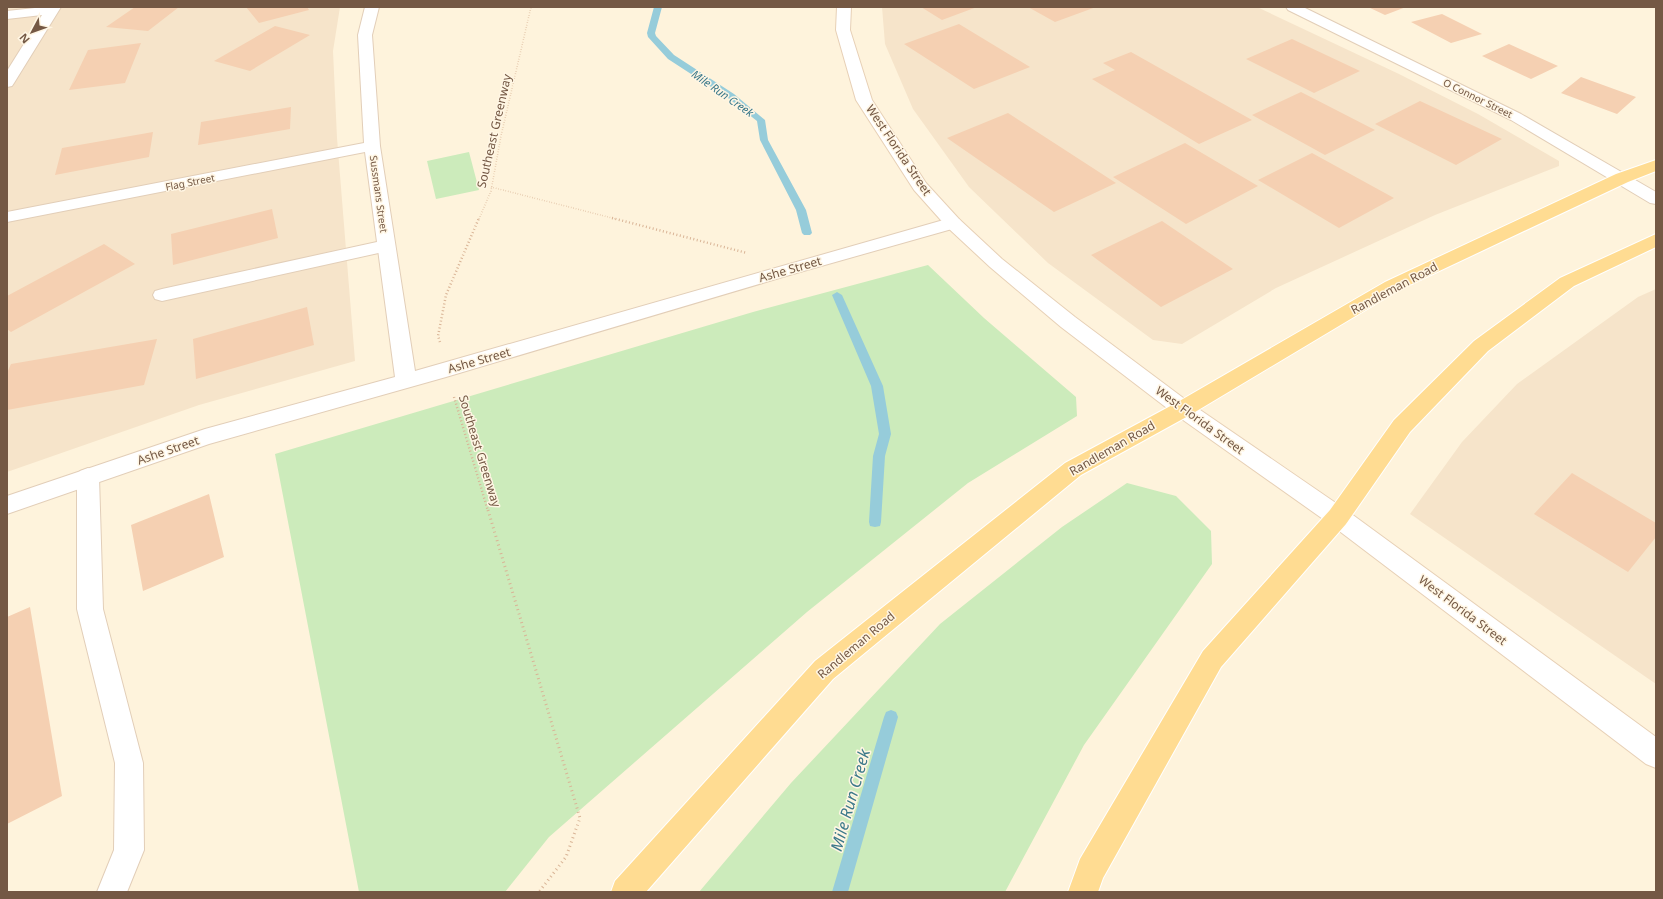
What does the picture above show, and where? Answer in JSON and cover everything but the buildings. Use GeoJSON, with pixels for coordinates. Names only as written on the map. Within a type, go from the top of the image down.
{"type":"FeatureCollection","features":[{"type":"Feature","properties":{"kind":"main road","name":"Randleman Road"},"geometry":{"type":"LineString","coordinates":[[626,892],[824,670],[1073,468],[1183,408],[1392,286],[1622,178],[1656,165]]}},
{"type":"Feature","properties":{"kind":"main road"},"geometry":{"type":"LineString","coordinates":[[1083,892],[1092,870],[1212,659],[1338,517],[1402,426],[1481,346],[1567,282],[1656,240]]}},
{"type":"Feature","properties":{"kind":"street","name":"Sussmans Street"},"geometry":{"type":"LineString","coordinates":[[372,7],[365,35],[372,146],[406,381]]}},
{"type":"Feature","properties":{"kind":"street","name":"West Florida Street"},"geometry":{"type":"LineString","coordinates":[[844,7],[843,30],[864,100],[920,186],[953,223],[996,263],[1068,322],[1183,408],[1338,517],[1656,754]]}},
{"type":"Feature","properties":{"kind":"street","name":"O Connor Street"},"geometry":{"type":"LineString","coordinates":[[1293,7],[1516,117],[1656,199]]}},
{"type":"Feature","properties":{"kind":"street"},"geometry":{"type":"LineString","coordinates":[[7,15],[54,8]]}},
{"type":"Feature","properties":{"kind":"street"},"geometry":{"type":"LineString","coordinates":[[7,83],[54,8]]}},
{"type":"Feature","properties":{"kind":"street","name":"Flag Street"},"geometry":{"type":"LineString","coordinates":[[7,217],[372,146]]}},
{"type":"Feature","properties":{"kind":"street","name":"Ashe Street"},"geometry":{"type":"LineString","coordinates":[[7,505],[205,437],[446,370],[786,270],[953,223]]}},
{"type":"Feature","properties":{"kind":"street"},"geometry":{"type":"LineString","coordinates":[[162,295],[386,246]]}},
{"type":"Feature","properties":{"kind":"street"},"geometry":{"type":"LineString","coordinates":[[88,478],[90,609],[130,762],[129,850],[112,892]]}},
{"type":"Feature","properties":{"kind":"path","name":"Southeast Greenway"},"geometry":{"type":"LineString","coordinates":[[531,7],[501,136],[492,187],[446,296],[438,336],[446,370],[483,488],[580,818],[566,857],[539,892]]}},
{"type":"Feature","properties":{"kind":"path"},"geometry":{"type":"LineString","coordinates":[[492,187],[741,251],[786,270]]}},
{"type":"Feature","properties":{"kind":"shaded area"},"geometry":{"type":"Polygon","coordinates":[[[7,7],[340,7],[333,51],[337,138],[355,361],[199,405],[7,472],[7,7]]]}},
{"type":"Feature","properties":{"kind":"shaded area"},"geometry":{"type":"Polygon","coordinates":[[[882,7],[1257,7],[1399,74],[1478,114],[1559,161],[1559,166],[1435,215],[1276,288],[1182,344],[1153,340],[1048,263],[969,187],[913,109],[885,44],[882,7]]]}},
{"type":"Feature","properties":{"kind":"shaded area"},"geometry":{"type":"Polygon","coordinates":[[[1656,289],[1656,684],[1410,514],[1462,442],[1517,384],[1638,297],[1656,289]]]}},
{"type":"Feature","properties":{"kind":"green space"},"geometry":{"type":"Polygon","coordinates":[[[469,152],[479,190],[436,199],[427,161],[469,152]]]}},
{"type":"Feature","properties":{"kind":"green space"},"geometry":{"type":"Polygon","coordinates":[[[928,265],[984,318],[1076,397],[1077,416],[968,483],[807,612],[549,837],[505,892],[359,892],[275,454],[753,312],[928,265]]]}},
{"type":"Feature","properties":{"kind":"green space"},"geometry":{"type":"Polygon","coordinates":[[[1127,483],[1176,496],[1211,531],[1212,564],[1084,745],[1005,892],[699,892],[791,783],[940,624],[1062,527],[1127,483]]]}},
{"type":"Feature","properties":{"kind":"waterway","name":"Mile Run Creek"},"geometry":{"type":"LineString","coordinates":[[658,7],[651,33],[652,37],[671,57],[731,96],[761,120],[764,140],[801,210],[807,233]]}},
{"type":"Feature","properties":{"kind":"waterway","name":"Mile Run Creek"},"geometry":{"type":"LineString","coordinates":[[837,295],[877,386],[885,434],[879,456],[875,522]]}},
{"type":"Feature","properties":{"kind":"waterway","name":"Mile Run Creek"},"geometry":{"type":"LineString","coordinates":[[840,892],[891,717]]}}]}
